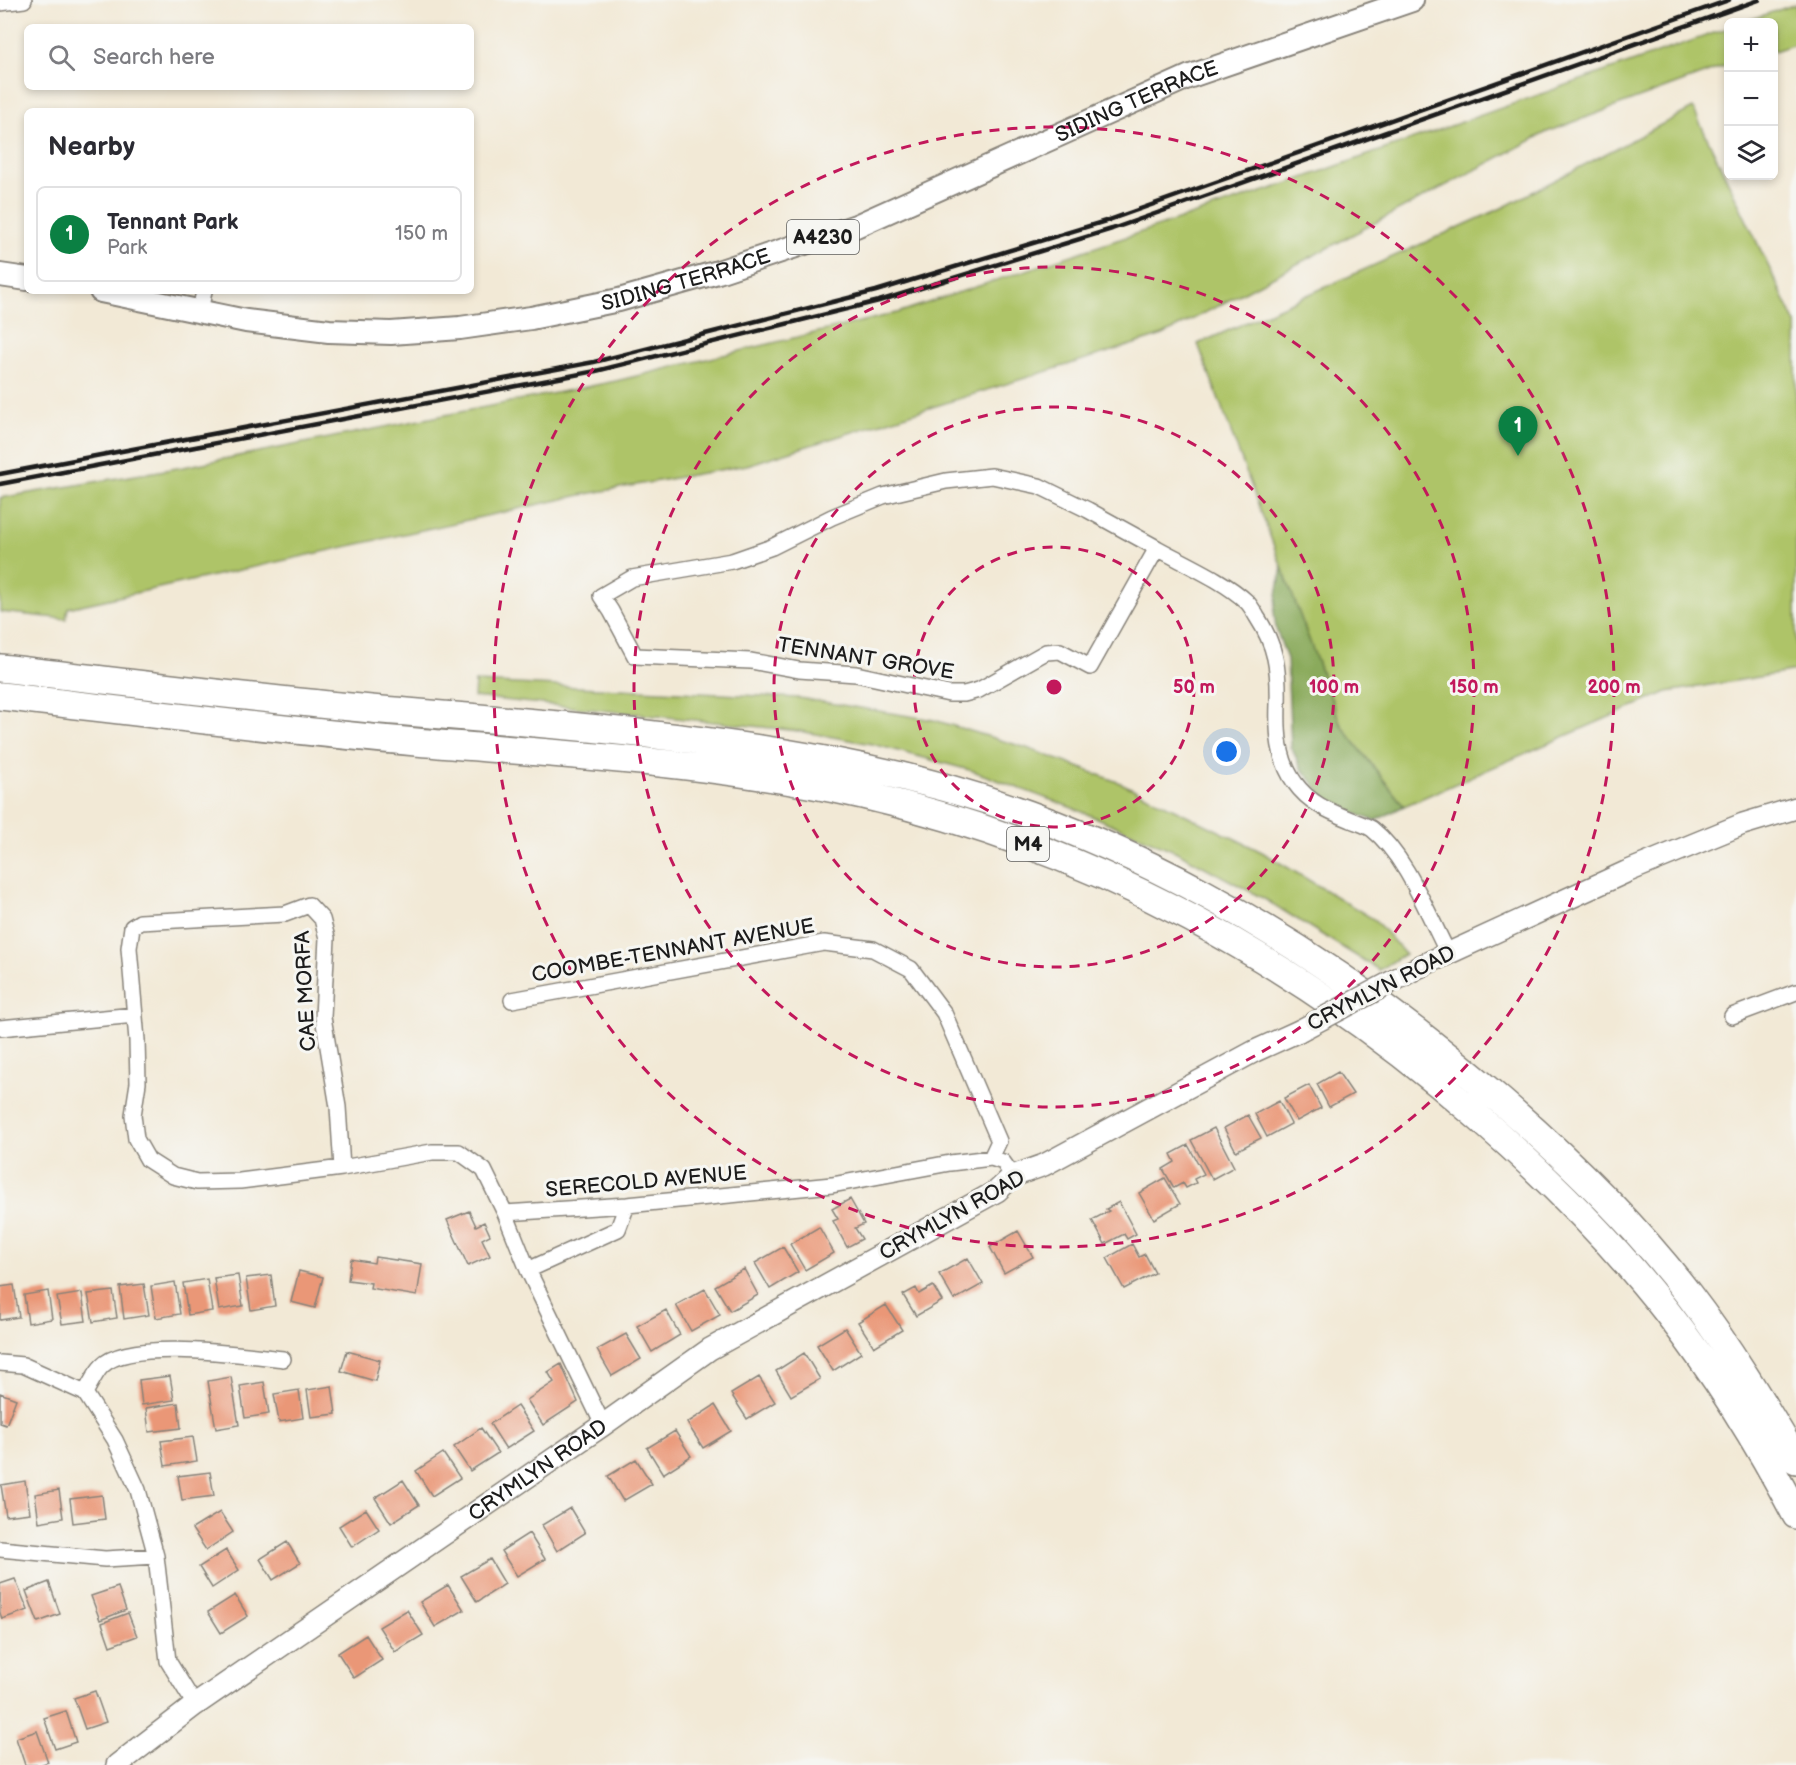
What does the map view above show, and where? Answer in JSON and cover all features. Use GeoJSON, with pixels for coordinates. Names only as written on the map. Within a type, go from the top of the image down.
{"type":"FeatureCollection","features":[{"type":"Feature","properties":{"kind":"highway","name":"M4"},"geometry":{"type":"LineString","coordinates":[[0,668],[317,704],[661,735],[773,750],[870,768],[966,794],[1059,825],[1148,864],[1234,909],[1318,961],[1445,1053],[1555,1148],[1626,1220],[1688,1294],[1743,1372],[1796,1460]]}},
{"type":"Feature","properties":{"kind":"highway","name":"M4"},"geometry":{"type":"LineString","coordinates":[[0,696],[304,732],[657,763],[768,777],[863,795],[958,820],[1049,851],[1137,890],[1222,934],[1306,985],[1428,1074],[1538,1169],[1606,1239],[1666,1311],[1722,1387],[1796,1515]]}},
{"type":"Feature","properties":{"kind":"main road","name":"SIDING TERRACE"},"geometry":{"type":"LineString","coordinates":[[202,302],[246,321],[329,331],[391,333],[460,328],[531,318],[620,300],[718,272],[856,226],[1188,77],[1412,0]]}},
{"type":"Feature","properties":{"kind":"main road"},"geometry":{"type":"LineString","coordinates":[[0,275],[24,279]]}},
{"type":"Feature","properties":{"kind":"main road","name":"A4230"},"geometry":{"type":"LineString","coordinates":[[129,294],[202,302]]}},
{"type":"Feature","properties":{"kind":"street"},"geometry":{"type":"LineString","coordinates":[[0,3],[24,0]]}},
{"type":"Feature","properties":{"kind":"street","name":"TENNANT GROVE"},"geometry":{"type":"LineString","coordinates":[[992,476],[1039,486],[1157,548],[1090,667],[1060,651],[1046,652],[979,690],[964,694],[949,694],[856,674],[799,670],[751,661],[635,656],[601,596],[632,578],[742,558],[772,547],[831,517],[883,496],[946,481],[992,476]]}},
{"type":"Feature","properties":{"kind":"street"},"geometry":{"type":"LineString","coordinates":[[1157,548],[1209,576],[1248,603],[1264,628],[1276,654],[1281,754],[1293,781],[1307,797],[1323,809],[1369,827],[1386,841],[1399,857],[1448,953]]}},
{"type":"Feature","properties":{"kind":"street","name":"CRYMLYN ROAD"},"geometry":{"type":"LineString","coordinates":[[117,1765],[195,1705],[711,1349],[997,1191],[1013,1176],[1044,1165],[1255,1051],[1299,1031],[1448,953],[1626,872],[1743,824],[1796,808]]}},
{"type":"Feature","properties":{"kind":"street","name":"CAE MORFA"},"geometry":{"type":"LineString","coordinates":[[342,1168],[338,1107],[323,1017],[327,938],[322,920],[309,905],[285,914],[140,922],[132,927],[129,948],[138,1083],[133,1115],[136,1139],[148,1160],[173,1176],[196,1182],[240,1181],[342,1168],[432,1152],[459,1152],[484,1170],[505,1213]]}},
{"type":"Feature","properties":{"kind":"street","name":"COOMBE-TENNANT AVENUE"},"geometry":{"type":"LineString","coordinates":[[512,1000],[824,943],[873,949],[911,969],[944,1012],[999,1141],[992,1158]]}},
{"type":"Feature","properties":{"kind":"street"},"geometry":{"type":"LineString","coordinates":[[1732,1016],[1796,992]]}},
{"type":"Feature","properties":{"kind":"street"},"geometry":{"type":"LineString","coordinates":[[0,1028],[135,1015]]}},
{"type":"Feature","properties":{"kind":"street"},"geometry":{"type":"LineString","coordinates":[[992,1158],[1003,1162],[1013,1176]]}},
{"type":"Feature","properties":{"kind":"street","name":"SERECOLD AVENUE"},"geometry":{"type":"LineString","coordinates":[[505,1213],[627,1205],[832,1185],[950,1163],[992,1158]]}},
{"type":"Feature","properties":{"kind":"street"},"geometry":{"type":"LineString","coordinates":[[528,1270],[618,1229],[627,1205]]}},
{"type":"Feature","properties":{"kind":"street"},"geometry":{"type":"LineString","coordinates":[[505,1213],[528,1270],[603,1425]]}},
{"type":"Feature","properties":{"kind":"street"},"geometry":{"type":"LineString","coordinates":[[85,1393],[102,1366],[121,1354],[185,1349],[283,1359]]}},
{"type":"Feature","properties":{"kind":"street"},"geometry":{"type":"LineString","coordinates":[[0,1363],[23,1365],[85,1393],[115,1440],[138,1490],[156,1556],[168,1661],[195,1705]]}},
{"type":"Feature","properties":{"kind":"street"},"geometry":{"type":"LineString","coordinates":[[0,1549],[105,1559],[156,1556]]}},
{"type":"Feature","properties":{"kind":"green space"},"geometry":{"type":"Polygon","coordinates":[[[1796,4],[1796,44],[1778,50],[1778,18],[1755,18],[1796,4]]]}},
{"type":"Feature","properties":{"kind":"green space"},"geometry":{"type":"Polygon","coordinates":[[[1724,29],[1724,66],[1547,132],[1163,335],[747,465],[581,495],[68,608],[66,619],[0,612],[0,498],[183,467],[616,381],[897,313],[1286,184],[1724,29]]]}},
{"type":"Feature","properties":{"kind":"green space"},"geometry":{"type":"Polygon","coordinates":[[[1693,108],[1724,173],[1724,180],[1727,180],[1796,324],[1796,671],[1667,692],[1404,806],[1341,725],[1198,344],[1504,207],[1693,108]]]}},
{"type":"Feature","properties":{"kind":"green space"},"geometry":{"type":"Polygon","coordinates":[[[1282,567],[1341,725],[1404,806],[1375,821],[1343,809],[1325,798],[1301,768],[1291,747],[1287,659],[1276,629],[1274,612],[1282,567]]]}},
{"type":"Feature","properties":{"kind":"green space"},"geometry":{"type":"Polygon","coordinates":[[[475,682],[799,698],[934,720],[1027,748],[1123,784],[1262,852],[1375,920],[1405,954],[1379,970],[1266,900],[1177,852],[1075,809],[973,771],[872,744],[799,731],[474,697],[475,682]]]}},
{"type":"Feature","properties":{"kind":"building"},"geometry":{"type":"Polygon","coordinates":[[[1338,1072],[1353,1094],[1329,1107],[1317,1084],[1338,1072]]]}},
{"type":"Feature","properties":{"kind":"building"},"geometry":{"type":"Polygon","coordinates":[[[1309,1085],[1321,1108],[1297,1121],[1284,1098],[1309,1085]]]}},
{"type":"Feature","properties":{"kind":"building"},"geometry":{"type":"Polygon","coordinates":[[[1279,1101],[1291,1124],[1267,1137],[1255,1114],[1279,1101]]]}},
{"type":"Feature","properties":{"kind":"building"},"geometry":{"type":"Polygon","coordinates":[[[1248,1115],[1261,1138],[1236,1151],[1224,1128],[1248,1115]]]}},
{"type":"Feature","properties":{"kind":"building"},"geometry":{"type":"Polygon","coordinates":[[[1214,1128],[1234,1167],[1212,1179],[1191,1140],[1214,1128]]]}},
{"type":"Feature","properties":{"kind":"building"},"geometry":{"type":"Polygon","coordinates":[[[1188,1145],[1204,1174],[1194,1179],[1196,1183],[1186,1188],[1183,1183],[1174,1188],[1163,1169],[1175,1162],[1171,1154],[1188,1145]]]}},
{"type":"Feature","properties":{"kind":"building"},"geometry":{"type":"Polygon","coordinates":[[[1165,1178],[1180,1204],[1154,1219],[1139,1193],[1165,1178]]]}},
{"type":"Feature","properties":{"kind":"building"},"geometry":{"type":"Polygon","coordinates":[[[850,1199],[864,1224],[855,1228],[862,1239],[847,1247],[833,1221],[838,1219],[832,1209],[850,1199]]]}},
{"type":"Feature","properties":{"kind":"building"},"geometry":{"type":"Polygon","coordinates":[[[1119,1202],[1136,1234],[1127,1239],[1124,1234],[1105,1244],[1092,1220],[1109,1211],[1106,1209],[1119,1202]]]}},
{"type":"Feature","properties":{"kind":"building"},"geometry":{"type":"Polygon","coordinates":[[[469,1211],[476,1226],[484,1222],[490,1235],[482,1239],[490,1256],[468,1266],[447,1220],[469,1211]]]}},
{"type":"Feature","properties":{"kind":"building"},"geometry":{"type":"Polygon","coordinates":[[[819,1227],[834,1253],[805,1270],[790,1244],[819,1227]]]}},
{"type":"Feature","properties":{"kind":"building"},"geometry":{"type":"Polygon","coordinates":[[[1018,1231],[1033,1257],[1004,1273],[990,1247],[1018,1231]]]}},
{"type":"Feature","properties":{"kind":"building"},"geometry":{"type":"Polygon","coordinates":[[[1132,1244],[1139,1257],[1145,1254],[1155,1273],[1124,1289],[1107,1258],[1132,1244]]]}},
{"type":"Feature","properties":{"kind":"building"},"geometry":{"type":"Polygon","coordinates":[[[783,1247],[798,1272],[770,1289],[755,1263],[783,1247]]]}},
{"type":"Feature","properties":{"kind":"building"},"geometry":{"type":"Polygon","coordinates":[[[375,1257],[422,1264],[417,1296],[370,1288],[371,1283],[348,1280],[351,1259],[374,1263],[375,1257]]]}},
{"type":"Feature","properties":{"kind":"building"},"geometry":{"type":"Polygon","coordinates":[[[968,1258],[983,1284],[954,1300],[939,1274],[968,1258]]]}},
{"type":"Feature","properties":{"kind":"building"},"geometry":{"type":"Polygon","coordinates":[[[744,1269],[758,1295],[730,1311],[715,1286],[744,1269]]]}},
{"type":"Feature","properties":{"kind":"building"},"geometry":{"type":"Polygon","coordinates":[[[299,1271],[323,1277],[315,1308],[291,1302],[299,1271]]]}},
{"type":"Feature","properties":{"kind":"building"},"geometry":{"type":"Polygon","coordinates":[[[238,1275],[243,1306],[219,1310],[214,1278],[238,1275]]]}},
{"type":"Feature","properties":{"kind":"building"},"geometry":{"type":"Polygon","coordinates":[[[271,1275],[275,1306],[251,1310],[246,1278],[271,1275]]]}},
{"type":"Feature","properties":{"kind":"building"},"geometry":{"type":"Polygon","coordinates":[[[207,1279],[212,1311],[188,1315],[183,1283],[207,1279]]]}},
{"type":"Feature","properties":{"kind":"building"},"geometry":{"type":"Polygon","coordinates":[[[175,1282],[180,1314],[156,1318],[151,1286],[175,1282]]]}},
{"type":"Feature","properties":{"kind":"building"},"geometry":{"type":"Polygon","coordinates":[[[144,1284],[149,1315],[124,1319],[120,1287],[144,1284]]]}},
{"type":"Feature","properties":{"kind":"building"},"geometry":{"type":"Polygon","coordinates":[[[14,1285],[19,1317],[0,1320],[0,1287],[14,1285]]]}},
{"type":"Feature","properties":{"kind":"building"},"geometry":{"type":"Polygon","coordinates":[[[933,1286],[942,1301],[916,1316],[903,1295],[916,1288],[919,1294],[933,1286]]]}},
{"type":"Feature","properties":{"kind":"building"},"geometry":{"type":"Polygon","coordinates":[[[705,1289],[720,1315],[691,1331],[676,1305],[705,1289]]]}},
{"type":"Feature","properties":{"kind":"building"},"geometry":{"type":"Polygon","coordinates":[[[48,1291],[52,1319],[28,1323],[24,1295],[48,1291]]]}},
{"type":"Feature","properties":{"kind":"building"},"geometry":{"type":"Polygon","coordinates":[[[113,1291],[117,1318],[93,1322],[88,1294],[113,1291]]]}},
{"type":"Feature","properties":{"kind":"building"},"geometry":{"type":"Polygon","coordinates":[[[82,1293],[86,1321],[62,1324],[57,1297],[82,1293]]]}},
{"type":"Feature","properties":{"kind":"building"},"geometry":{"type":"Polygon","coordinates":[[[886,1305],[902,1330],[874,1347],[858,1322],[886,1305]]]}},
{"type":"Feature","properties":{"kind":"building"},"geometry":{"type":"Polygon","coordinates":[[[666,1310],[680,1335],[652,1352],[637,1326],[666,1310]]]}},
{"type":"Feature","properties":{"kind":"building"},"geometry":{"type":"Polygon","coordinates":[[[845,1328],[861,1353],[833,1371],[817,1345],[845,1328]]]}},
{"type":"Feature","properties":{"kind":"building"},"geometry":{"type":"Polygon","coordinates":[[[626,1334],[641,1359],[612,1376],[597,1350],[626,1334]]]}},
{"type":"Feature","properties":{"kind":"building"},"geometry":{"type":"Polygon","coordinates":[[[347,1351],[380,1360],[375,1381],[341,1371],[347,1351]]]}},
{"type":"Feature","properties":{"kind":"building"},"geometry":{"type":"Polygon","coordinates":[[[804,1353],[820,1379],[791,1396],[776,1371],[804,1353]]]}},
{"type":"Feature","properties":{"kind":"building"},"geometry":{"type":"Polygon","coordinates":[[[561,1364],[578,1402],[543,1425],[527,1400],[554,1382],[548,1372],[561,1364]]]}},
{"type":"Feature","properties":{"kind":"building"},"geometry":{"type":"Polygon","coordinates":[[[170,1376],[174,1400],[142,1405],[139,1380],[170,1376]]]}},
{"type":"Feature","properties":{"kind":"building"},"geometry":{"type":"Polygon","coordinates":[[[231,1377],[239,1425],[216,1429],[208,1381],[231,1377]]]}},
{"type":"Feature","properties":{"kind":"building"},"geometry":{"type":"Polygon","coordinates":[[[759,1377],[775,1402],[747,1419],[731,1394],[759,1377]]]}},
{"type":"Feature","properties":{"kind":"building"},"geometry":{"type":"Polygon","coordinates":[[[264,1382],[269,1414],[245,1418],[240,1386],[264,1382]]]}},
{"type":"Feature","properties":{"kind":"building"},"geometry":{"type":"Polygon","coordinates":[[[332,1386],[336,1414],[311,1417],[307,1390],[332,1386]]]}},
{"type":"Feature","properties":{"kind":"building"},"geometry":{"type":"Polygon","coordinates":[[[299,1390],[303,1418],[279,1422],[274,1394],[299,1390]]]}},
{"type":"Feature","properties":{"kind":"building"},"geometry":{"type":"Polygon","coordinates":[[[0,1393],[16,1399],[6,1425],[0,1423],[0,1393]]]}},
{"type":"Feature","properties":{"kind":"building"},"geometry":{"type":"Polygon","coordinates":[[[178,1403],[181,1428],[149,1432],[146,1408],[178,1403]]]}},
{"type":"Feature","properties":{"kind":"building"},"geometry":{"type":"Polygon","coordinates":[[[715,1405],[731,1431],[703,1448],[687,1423],[715,1405]]]}},
{"type":"Feature","properties":{"kind":"building"},"geometry":{"type":"Polygon","coordinates":[[[517,1406],[534,1431],[506,1449],[490,1424],[517,1406]]]}},
{"type":"Feature","properties":{"kind":"building"},"geometry":{"type":"Polygon","coordinates":[[[481,1428],[498,1453],[470,1471],[454,1447],[481,1428]]]}},
{"type":"Feature","properties":{"kind":"building"},"geometry":{"type":"Polygon","coordinates":[[[675,1431],[691,1456],[663,1474],[647,1448],[675,1431]]]}},
{"type":"Feature","properties":{"kind":"building"},"geometry":{"type":"Polygon","coordinates":[[[193,1437],[197,1461],[165,1466],[161,1441],[193,1437]]]}},
{"type":"Feature","properties":{"kind":"building"},"geometry":{"type":"Polygon","coordinates":[[[443,1453],[460,1478],[432,1496],[416,1471],[443,1453]]]}},
{"type":"Feature","properties":{"kind":"building"},"geometry":{"type":"Polygon","coordinates":[[[636,1459],[652,1484],[623,1501],[608,1476],[636,1459]]]}},
{"type":"Feature","properties":{"kind":"building"},"geometry":{"type":"Polygon","coordinates":[[[210,1472],[214,1496],[182,1500],[178,1476],[210,1472]]]}},
{"type":"Feature","properties":{"kind":"building"},"geometry":{"type":"Polygon","coordinates":[[[403,1480],[419,1505],[391,1523],[375,1498],[403,1480]]]}},
{"type":"Feature","properties":{"kind":"building"},"geometry":{"type":"Polygon","coordinates":[[[25,1481],[30,1513],[6,1516],[1,1485],[25,1481]]]}},
{"type":"Feature","properties":{"kind":"building"},"geometry":{"type":"Polygon","coordinates":[[[59,1490],[63,1518],[39,1522],[35,1494],[59,1490]]]}},
{"type":"Feature","properties":{"kind":"building"},"geometry":{"type":"Polygon","coordinates":[[[102,1495],[105,1519],[73,1523],[70,1499],[102,1495]]]}},
{"type":"Feature","properties":{"kind":"building"},"geometry":{"type":"Polygon","coordinates":[[[570,1508],[585,1533],[557,1551],[542,1525],[570,1508]]]}},
{"type":"Feature","properties":{"kind":"building"},"geometry":{"type":"Polygon","coordinates":[[[366,1509],[379,1529],[352,1547],[339,1526],[366,1509]]]}},
{"type":"Feature","properties":{"kind":"building"},"geometry":{"type":"Polygon","coordinates":[[[220,1512],[233,1532],[206,1550],[192,1529],[220,1512]]]}},
{"type":"Feature","properties":{"kind":"building"},"geometry":{"type":"Polygon","coordinates":[[[529,1533],[545,1559],[517,1576],[501,1551],[529,1533]]]}},
{"type":"Feature","properties":{"kind":"building"},"geometry":{"type":"Polygon","coordinates":[[[287,1542],[300,1563],[273,1580],[260,1559],[287,1542]]]}},
{"type":"Feature","properties":{"kind":"building"},"geometry":{"type":"Polygon","coordinates":[[[226,1550],[239,1570],[212,1588],[199,1567],[226,1550]]]}},
{"type":"Feature","properties":{"kind":"building"},"geometry":{"type":"Polygon","coordinates":[[[490,1559],[505,1584],[477,1602],[461,1576],[490,1559]]]}},
{"type":"Feature","properties":{"kind":"building"},"geometry":{"type":"Polygon","coordinates":[[[15,1579],[28,1610],[2,1619],[0,1584],[15,1579]]]}},
{"type":"Feature","properties":{"kind":"building"},"geometry":{"type":"Polygon","coordinates":[[[49,1582],[60,1614],[38,1622],[26,1591],[49,1582]]]}},
{"type":"Feature","properties":{"kind":"building"},"geometry":{"type":"Polygon","coordinates":[[[448,1585],[464,1610],[435,1627],[420,1602],[448,1585]]]}},
{"type":"Feature","properties":{"kind":"building"},"geometry":{"type":"Polygon","coordinates":[[[118,1587],[126,1610],[100,1620],[91,1596],[118,1587]]]}},
{"type":"Feature","properties":{"kind":"building"},"geometry":{"type":"Polygon","coordinates":[[[235,1595],[248,1616],[221,1633],[208,1612],[235,1595]]]}},
{"type":"Feature","properties":{"kind":"building"},"geometry":{"type":"Polygon","coordinates":[[[407,1610],[423,1635],[395,1652],[379,1627],[407,1610]]]}},
{"type":"Feature","properties":{"kind":"building"},"geometry":{"type":"Polygon","coordinates":[[[128,1613],[137,1636],[110,1646],[102,1623],[128,1613]]]}},
{"type":"Feature","properties":{"kind":"building"},"geometry":{"type":"Polygon","coordinates":[[[366,1635],[382,1660],[354,1678],[338,1653],[366,1635]]]}},
{"type":"Feature","properties":{"kind":"building"},"geometry":{"type":"Polygon","coordinates":[[[95,1691],[106,1722],[85,1729],[74,1698],[95,1691]]]}},
{"type":"Feature","properties":{"kind":"building"},"geometry":{"type":"Polygon","coordinates":[[[66,1711],[76,1742],[55,1749],[44,1718],[66,1711]]]}},
{"type":"Feature","properties":{"kind":"building"},"geometry":{"type":"Polygon","coordinates":[[[37,1731],[48,1762],[40,1765],[25,1765],[16,1738],[37,1731]]]}},
{"type":"Feature","properties":{"kind":"railway"},"geometry":{"type":"LineString","coordinates":[[0,474],[594,362],[876,291],[1109,220],[1729,0]]}},
{"type":"Feature","properties":{"kind":"railway"},"geometry":{"type":"LineString","coordinates":[[0,484],[596,371],[879,301],[1112,229],[1759,0]]}},
{"type":"Feature","properties":{"kind":"place","name":"Tennant Park"},"geometry":{"type":"Point","coordinates":[1518,456]}}]}
